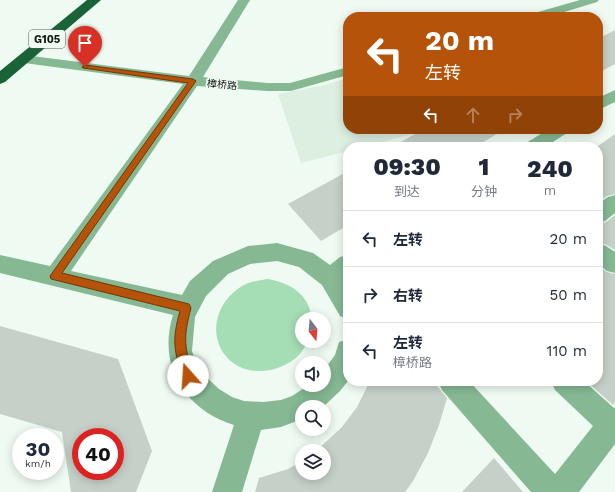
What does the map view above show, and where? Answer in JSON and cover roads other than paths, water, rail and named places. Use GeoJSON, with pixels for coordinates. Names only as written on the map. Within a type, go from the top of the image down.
{"type":"FeatureCollection","features":[{"type":"Feature","properties":{"kind":"highway","name":"G105"},"geometry":{"type":"LineString","coordinates":[[0,63],[79,0]]}},
{"type":"Feature","properties":{"kind":"highway","name":"G105"},"geometry":{"type":"LineString","coordinates":[[0,79],[95,0]]}},
{"type":"Feature","properties":{"kind":"street"},"geometry":{"type":"LineString","coordinates":[[55,276],[193,81],[244,0]]}},
{"type":"Feature","properties":{"kind":"street"},"geometry":{"type":"LineString","coordinates":[[552,12],[594,0]]}},
{"type":"Feature","properties":{"kind":"street","name":"樟桥路"},"geometry":{"type":"LineString","coordinates":[[24,59],[193,81],[267,87],[291,87],[343,72]]}},
{"type":"Feature","properties":{"kind":"street"},"geometry":{"type":"LineString","coordinates":[[603,102],[615,95]]}},
{"type":"Feature","properties":{"kind":"street"},"geometry":{"type":"LineString","coordinates":[[540,142],[553,134]]}},
{"type":"Feature","properties":{"kind":"street"},"geometry":{"type":"LineString","coordinates":[[603,211],[615,202]]}},
{"type":"Feature","properties":{"kind":"street"},"geometry":{"type":"LineString","coordinates":[[343,295],[343,268],[317,265],[300,257],[282,252],[263,252],[244,256],[226,264],[210,275],[196,290],[186,308],[180,330],[180,353],[188,376],[204,396],[226,410],[251,417],[277,415],[301,407],[322,393],[338,375],[343,363]]}},
{"type":"Feature","properties":{"kind":"street"},"geometry":{"type":"LineString","coordinates":[[603,256],[615,264]]}},
{"type":"Feature","properties":{"kind":"street"},"geometry":{"type":"LineString","coordinates":[[0,264],[186,308]]}},
{"type":"Feature","properties":{"kind":"street"},"geometry":{"type":"LineString","coordinates":[[456,386],[551,492]]}},
{"type":"Feature","properties":{"kind":"street"},"geometry":{"type":"LineString","coordinates":[[560,492],[613,423],[570,386]]}},
{"type":"Feature","properties":{"kind":"street"},"geometry":{"type":"LineString","coordinates":[[227,492],[251,417]]}}]}
